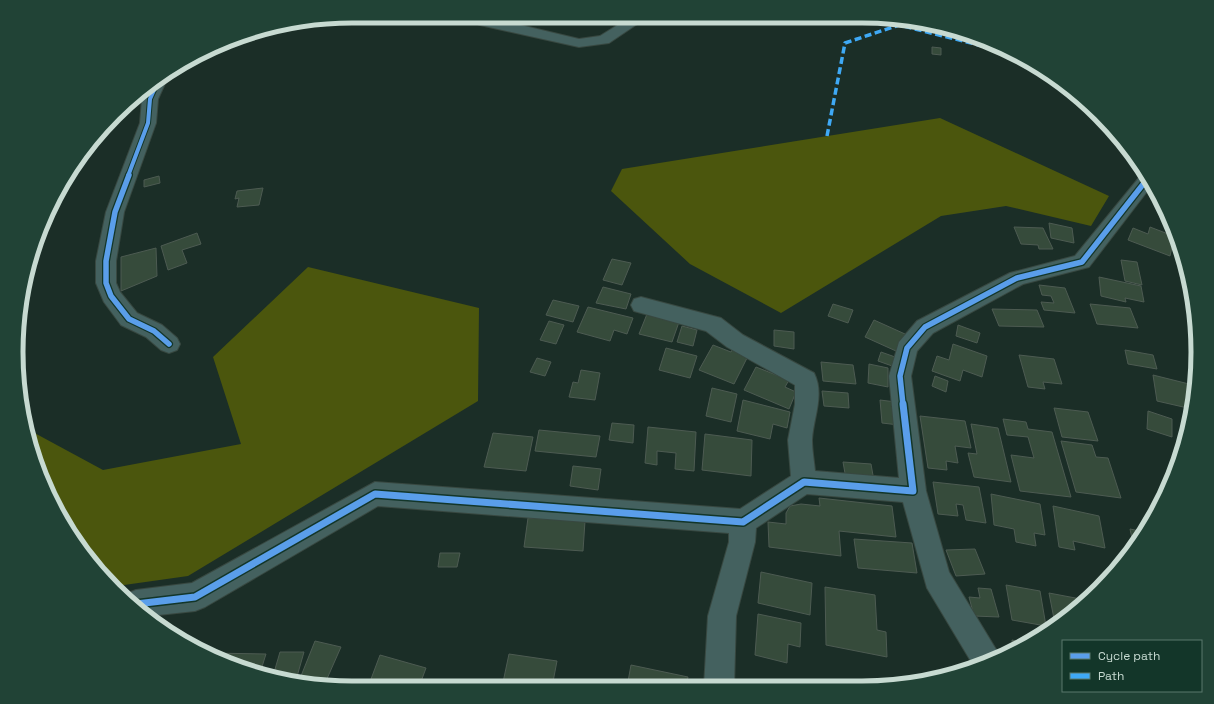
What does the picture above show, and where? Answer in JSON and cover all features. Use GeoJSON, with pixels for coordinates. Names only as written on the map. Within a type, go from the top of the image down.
{"type":"FeatureCollection","features":[{"type":"Feature","properties":{"kind":"street"},"geometry":{"type":"LineString","coordinates":[[489,23],[579,43],[604,40],[631,23]]}},
{"type":"Feature","properties":{"kind":"street"},"geometry":{"type":"LineString","coordinates":[[154,89],[150,99],[148,123],[115,212],[106,261],[106,283],[111,296],[129,319],[154,331],[169,344]]}},
{"type":"Feature","properties":{"kind":"street"},"geometry":{"type":"LineString","coordinates":[[985,657],[937,578],[913,491],[900,376],[907,348],[924,327],[1017,278],[1082,262],[1144,183]]}},
{"type":"Feature","properties":{"kind":"street"},"geometry":{"type":"LineString","coordinates":[[641,306],[713,324],[735,341],[806,380],[807,404],[800,440],[804,482]]}},
{"type":"Feature","properties":{"kind":"street"},"geometry":{"type":"LineString","coordinates":[[140,603],[195,597],[375,494],[743,522],[804,482],[913,491]]}},
{"type":"Feature","properties":{"kind":"street"},"geometry":{"type":"LineString","coordinates":[[719,681],[722,616],[742,542],[743,522]]}},
{"type":"Feature","properties":{"kind":"green space"},"geometry":{"type":"Polygon","coordinates":[[[940,118],[1109,196],[1091,226],[1006,206],[941,216],[781,313],[690,264],[611,191],[622,169],[940,118]]]}},
{"type":"Feature","properties":{"kind":"green space"},"geometry":{"type":"Polygon","coordinates":[[[308,267],[479,308],[478,401],[188,576],[120,586],[78,535],[67,516],[48,478],[40,458],[33,432],[103,470],[241,444],[213,357],[308,267]]]}},
{"type":"Feature","properties":{"kind":"building"},"geometry":{"type":"Polygon","coordinates":[[[932,47],[941,48],[941,55],[932,54],[932,47]]]}},
{"type":"Feature","properties":{"kind":"building"},"geometry":{"type":"Polygon","coordinates":[[[159,176],[160,183],[144,187],[144,180],[159,176]]]}},
{"type":"Feature","properties":{"kind":"building"},"geometry":{"type":"Polygon","coordinates":[[[263,188],[259,205],[237,207],[239,198],[235,199],[237,191],[263,188]]]}},
{"type":"Feature","properties":{"kind":"building"},"geometry":{"type":"Polygon","coordinates":[[[1049,223],[1072,228],[1074,243],[1051,238],[1049,223]]]}},
{"type":"Feature","properties":{"kind":"building"},"geometry":{"type":"Polygon","coordinates":[[[1014,227],[1043,228],[1053,249],[1039,249],[1038,245],[1021,244],[1014,227]]]}},
{"type":"Feature","properties":{"kind":"building"},"geometry":{"type":"Polygon","coordinates":[[[1150,227],[1169,234],[1175,248],[1172,247],[1170,256],[1128,240],[1133,228],[1148,234],[1150,227]]]}},
{"type":"Feature","properties":{"kind":"building"},"geometry":{"type":"Polygon","coordinates":[[[197,233],[201,244],[182,250],[187,263],[168,270],[161,246],[197,233]]]}},
{"type":"Feature","properties":{"kind":"building"},"geometry":{"type":"Polygon","coordinates":[[[156,248],[157,276],[121,291],[121,257],[156,248]]]}},
{"type":"Feature","properties":{"kind":"building"},"geometry":{"type":"Polygon","coordinates":[[[612,259],[631,263],[622,285],[603,280],[612,259]]]}},
{"type":"Feature","properties":{"kind":"building"},"geometry":{"type":"Polygon","coordinates":[[[1121,260],[1137,262],[1142,285],[1125,281],[1121,260]]]}},
{"type":"Feature","properties":{"kind":"building"},"geometry":{"type":"Polygon","coordinates":[[[1099,277],[1141,286],[1144,302],[1125,298],[1126,302],[1101,296],[1099,277]]]}},
{"type":"Feature","properties":{"kind":"building"},"geometry":{"type":"Polygon","coordinates":[[[1039,285],[1065,288],[1075,313],[1044,310],[1041,302],[1054,303],[1051,296],[1042,295],[1039,285]]]}},
{"type":"Feature","properties":{"kind":"building"},"geometry":{"type":"Polygon","coordinates":[[[603,287],[631,294],[626,309],[596,303],[603,287]]]}},
{"type":"Feature","properties":{"kind":"building"},"geometry":{"type":"Polygon","coordinates":[[[553,300],[579,306],[573,322],[546,315],[553,300]]]}},
{"type":"Feature","properties":{"kind":"building"},"geometry":{"type":"Polygon","coordinates":[[[833,304],[853,310],[848,323],[828,316],[833,304]]]}},
{"type":"Feature","properties":{"kind":"building"},"geometry":{"type":"Polygon","coordinates":[[[1090,304],[1130,308],[1138,328],[1097,324],[1090,304]]]}},
{"type":"Feature","properties":{"kind":"building"},"geometry":{"type":"Polygon","coordinates":[[[588,307],[633,318],[627,334],[614,330],[610,341],[577,332],[588,307]]]}},
{"type":"Feature","properties":{"kind":"building"},"geometry":{"type":"Polygon","coordinates":[[[992,309],[1037,310],[1044,327],[999,326],[992,309]]]}},
{"type":"Feature","properties":{"kind":"building"},"geometry":{"type":"Polygon","coordinates":[[[647,314],[679,322],[672,342],[639,334],[647,314]]]}},
{"type":"Feature","properties":{"kind":"building"},"geometry":{"type":"Polygon","coordinates":[[[874,320],[905,334],[896,351],[865,337],[874,320]]]}},
{"type":"Feature","properties":{"kind":"building"},"geometry":{"type":"Polygon","coordinates":[[[549,321],[564,325],[556,344],[540,340],[549,321]]]}},
{"type":"Feature","properties":{"kind":"building"},"geometry":{"type":"Polygon","coordinates":[[[958,325],[980,333],[977,343],[956,336],[958,325]]]}},
{"type":"Feature","properties":{"kind":"building"},"geometry":{"type":"Polygon","coordinates":[[[682,326],[697,330],[693,346],[677,342],[682,326]]]}},
{"type":"Feature","properties":{"kind":"building"},"geometry":{"type":"Polygon","coordinates":[[[774,330],[794,332],[794,349],[774,346],[774,330]]]}},
{"type":"Feature","properties":{"kind":"building"},"geometry":{"type":"Polygon","coordinates":[[[953,344],[987,356],[982,377],[963,370],[960,381],[932,371],[937,356],[949,360],[953,344]]]}},
{"type":"Feature","properties":{"kind":"building"},"geometry":{"type":"Polygon","coordinates":[[[713,345],[731,352],[733,348],[749,354],[734,384],[699,370],[713,345]]]}},
{"type":"Feature","properties":{"kind":"building"},"geometry":{"type":"Polygon","coordinates":[[[666,348],[697,356],[690,378],[659,370],[666,348]]]}},
{"type":"Feature","properties":{"kind":"building"},"geometry":{"type":"Polygon","coordinates":[[[1125,350],[1153,355],[1157,369],[1128,364],[1125,350]]]}},
{"type":"Feature","properties":{"kind":"building"},"geometry":{"type":"Polygon","coordinates":[[[881,352],[898,358],[895,367],[878,361],[881,352]]]}},
{"type":"Feature","properties":{"kind":"building"},"geometry":{"type":"Polygon","coordinates":[[[1019,355],[1054,359],[1062,384],[1043,382],[1045,389],[1028,387],[1019,355]]]}},
{"type":"Feature","properties":{"kind":"building"},"geometry":{"type":"Polygon","coordinates":[[[537,358],[551,362],[545,376],[530,372],[537,358]]]}},
{"type":"Feature","properties":{"kind":"building"},"geometry":{"type":"Polygon","coordinates":[[[821,362],[853,365],[856,384],[823,381],[821,362]]]}},
{"type":"Feature","properties":{"kind":"building"},"geometry":{"type":"Polygon","coordinates":[[[869,364],[888,368],[888,387],[868,383],[869,364]]]}},
{"type":"Feature","properties":{"kind":"building"},"geometry":{"type":"Polygon","coordinates":[[[756,367],[789,380],[785,387],[796,392],[789,409],[744,390],[756,367]]]}},
{"type":"Feature","properties":{"kind":"building"},"geometry":{"type":"Polygon","coordinates":[[[581,370],[600,373],[595,400],[569,397],[573,382],[578,383],[581,370]]]}},
{"type":"Feature","properties":{"kind":"building"},"geometry":{"type":"Polygon","coordinates":[[[1153,375],[1189,384],[1186,408],[1157,401],[1153,375]]]}},
{"type":"Feature","properties":{"kind":"building"},"geometry":{"type":"Polygon","coordinates":[[[935,376],[948,381],[946,392],[932,386],[935,376]]]}},
{"type":"Feature","properties":{"kind":"building"},"geometry":{"type":"Polygon","coordinates":[[[712,388],[737,394],[731,422],[706,416],[712,388]]]}},
{"type":"Feature","properties":{"kind":"building"},"geometry":{"type":"Polygon","coordinates":[[[822,391],[848,393],[849,408],[824,406],[822,391]]]}},
{"type":"Feature","properties":{"kind":"building"},"geometry":{"type":"Polygon","coordinates":[[[743,400],[790,412],[787,428],[773,424],[770,439],[737,431],[743,400]]]}},
{"type":"Feature","properties":{"kind":"building"},"geometry":{"type":"Polygon","coordinates":[[[880,400],[896,402],[899,425],[882,423],[880,400]]]}},
{"type":"Feature","properties":{"kind":"building"},"geometry":{"type":"Polygon","coordinates":[[[1054,408],[1088,412],[1098,441],[1062,437],[1054,408]]]}},
{"type":"Feature","properties":{"kind":"building"},"geometry":{"type":"Polygon","coordinates":[[[1148,411],[1172,419],[1172,437],[1147,429],[1148,411]]]}},
{"type":"Feature","properties":{"kind":"building"},"geometry":{"type":"Polygon","coordinates":[[[920,416],[965,421],[971,448],[955,446],[958,463],[946,461],[947,470],[928,468],[920,416]]]}},
{"type":"Feature","properties":{"kind":"building"},"geometry":{"type":"Polygon","coordinates":[[[1003,419],[1026,422],[1028,429],[1052,432],[1071,497],[1020,491],[1011,455],[1034,458],[1028,437],[1007,435],[1003,419]]]}},
{"type":"Feature","properties":{"kind":"building"},"geometry":{"type":"Polygon","coordinates":[[[612,423],[634,425],[633,443],[609,440],[612,423]]]}},
{"type":"Feature","properties":{"kind":"building"},"geometry":{"type":"Polygon","coordinates":[[[971,424],[998,428],[1011,482],[974,477],[968,453],[977,454],[971,424]]]}},
{"type":"Feature","properties":{"kind":"building"},"geometry":{"type":"Polygon","coordinates":[[[648,427],[696,432],[694,471],[675,469],[676,453],[657,451],[657,465],[645,463],[648,427]]]}},
{"type":"Feature","properties":{"kind":"building"},"geometry":{"type":"Polygon","coordinates":[[[539,430],[600,436],[596,457],[535,451],[539,430]]]}},
{"type":"Feature","properties":{"kind":"building"},"geometry":{"type":"Polygon","coordinates":[[[493,433],[533,437],[526,471],[484,467],[493,433]]]}},
{"type":"Feature","properties":{"kind":"building"},"geometry":{"type":"Polygon","coordinates":[[[705,434],[752,440],[751,476],[702,470],[705,434]]]}},
{"type":"Feature","properties":{"kind":"building"},"geometry":{"type":"Polygon","coordinates":[[[1061,441],[1092,445],[1096,457],[1108,458],[1121,498],[1076,492],[1061,441]]]}},
{"type":"Feature","properties":{"kind":"building"},"geometry":{"type":"Polygon","coordinates":[[[843,462],[871,464],[874,481],[846,479],[843,462]]]}},
{"type":"Feature","properties":{"kind":"building"},"geometry":{"type":"Polygon","coordinates":[[[573,466],[601,469],[598,490],[570,486],[573,466]]]}},
{"type":"Feature","properties":{"kind":"building"},"geometry":{"type":"Polygon","coordinates":[[[933,482],[979,487],[986,523],[966,520],[963,505],[956,504],[958,516],[938,514],[933,482]]]}},
{"type":"Feature","properties":{"kind":"building"},"geometry":{"type":"Polygon","coordinates":[[[991,494],[1040,504],[1045,535],[1034,533],[1036,546],[1016,542],[1014,529],[994,525],[991,494]]]}},
{"type":"Feature","properties":{"kind":"building"},"geometry":{"type":"Polygon","coordinates":[[[819,498],[892,506],[896,537],[839,531],[841,556],[769,547],[768,522],[786,524],[786,513],[790,506],[801,504],[820,506],[819,498]]]}},
{"type":"Feature","properties":{"kind":"building"},"geometry":{"type":"Polygon","coordinates":[[[1053,506],[1099,516],[1105,548],[1073,541],[1075,550],[1059,547],[1053,506]]]}},
{"type":"Feature","properties":{"kind":"building"},"geometry":{"type":"Polygon","coordinates":[[[528,518],[585,521],[583,551],[524,547],[528,518]]]}},
{"type":"Feature","properties":{"kind":"building"},"geometry":{"type":"Polygon","coordinates":[[[1130,529],[1138,531],[1132,540],[1130,529]]]}},
{"type":"Feature","properties":{"kind":"building"},"geometry":{"type":"Polygon","coordinates":[[[854,539],[912,543],[917,573],[858,568],[854,539]]]}},
{"type":"Feature","properties":{"kind":"building"},"geometry":{"type":"Polygon","coordinates":[[[975,549],[985,574],[956,576],[946,550],[975,549]]]}},
{"type":"Feature","properties":{"kind":"building"},"geometry":{"type":"Polygon","coordinates":[[[440,553],[460,553],[457,567],[438,567],[440,553]]]}},
{"type":"Feature","properties":{"kind":"building"},"geometry":{"type":"Polygon","coordinates":[[[761,572],[812,583],[810,615],[758,603],[761,572]]]}},
{"type":"Feature","properties":{"kind":"building"},"geometry":{"type":"Polygon","coordinates":[[[1006,585],[1040,591],[1046,625],[1012,620],[1006,585]]]}},
{"type":"Feature","properties":{"kind":"building"},"geometry":{"type":"Polygon","coordinates":[[[825,587],[875,595],[877,630],[886,632],[887,657],[826,645],[825,587]]]}},
{"type":"Feature","properties":{"kind":"building"},"geometry":{"type":"Polygon","coordinates":[[[978,588],[991,589],[999,617],[974,616],[969,597],[980,598],[978,588]]]}},
{"type":"Feature","properties":{"kind":"building"},"geometry":{"type":"Polygon","coordinates":[[[1049,593],[1079,599],[1062,613],[1054,619],[1049,593]]]}},
{"type":"Feature","properties":{"kind":"building"},"geometry":{"type":"Polygon","coordinates":[[[758,614],[801,623],[800,647],[788,644],[787,663],[755,655],[758,614]]]}},
{"type":"Feature","properties":{"kind":"building"},"geometry":{"type":"Polygon","coordinates":[[[1012,640],[1018,641],[1012,645],[1012,640]]]}},
{"type":"Feature","properties":{"kind":"building"},"geometry":{"type":"Polygon","coordinates":[[[315,641],[341,647],[327,680],[301,676],[315,641]]]}},
{"type":"Feature","properties":{"kind":"building"},"geometry":{"type":"Polygon","coordinates":[[[280,652],[304,652],[297,676],[274,672],[280,652]]]}},
{"type":"Feature","properties":{"kind":"building"},"geometry":{"type":"Polygon","coordinates":[[[220,653],[266,654],[261,668],[220,653]]]}},
{"type":"Feature","properties":{"kind":"building"},"geometry":{"type":"Polygon","coordinates":[[[509,654],[557,661],[553,681],[503,681],[509,654]]]}},
{"type":"Feature","properties":{"kind":"building"},"geometry":{"type":"Polygon","coordinates":[[[380,655],[426,668],[421,681],[370,681],[380,655]]]}},
{"type":"Feature","properties":{"kind":"building"},"geometry":{"type":"Polygon","coordinates":[[[631,665],[688,677],[687,681],[628,681],[631,665]]]}},
{"type":"Feature","properties":{"kind":"marked path"},"geometry":{"type":"LineString","coordinates":[[827,136],[845,43],[898,25]]}},
{"type":"Feature","properties":{"kind":"marked path"},"geometry":{"type":"LineString","coordinates":[[902,26],[983,46]]}},
{"type":"Feature","properties":{"kind":"cycle path"},"geometry":{"type":"LineString","coordinates":[[154,89],[150,99],[148,123],[115,212],[106,261],[106,283],[111,296],[129,319],[154,331],[169,344]]}},
{"type":"Feature","properties":{"kind":"cycle path"},"geometry":{"type":"LineString","coordinates":[[140,603],[195,597],[375,494],[743,522],[804,482],[913,491],[900,376],[907,348],[925,327],[1017,278],[1082,262],[1144,183]]}}]}
